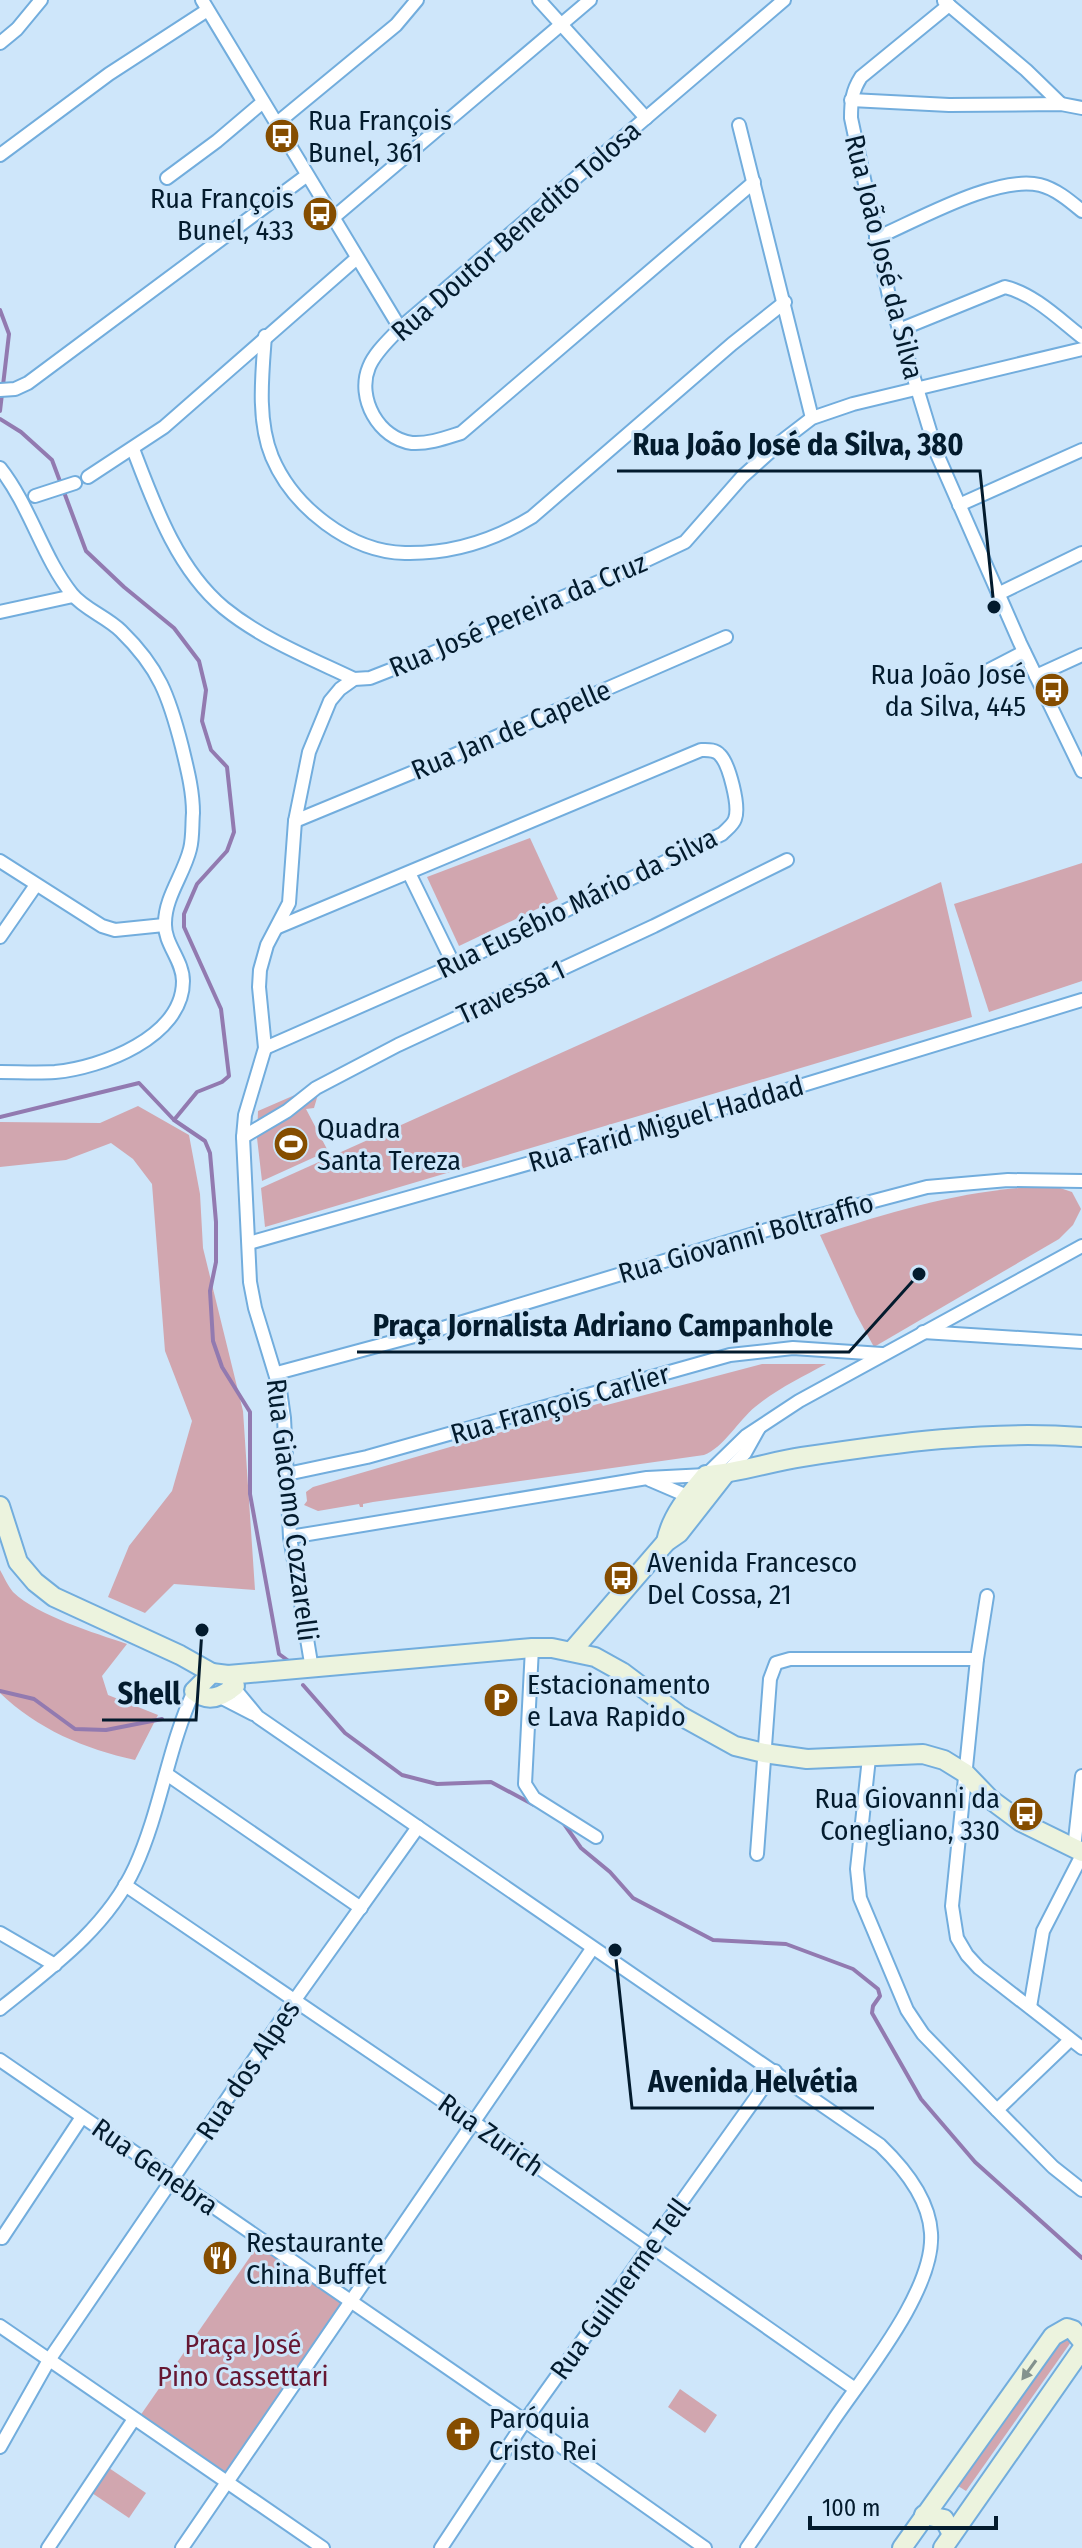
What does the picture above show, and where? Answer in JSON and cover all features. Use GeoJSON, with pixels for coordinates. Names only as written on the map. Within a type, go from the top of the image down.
{"type":"FeatureCollection","features":[{"type":"Feature","properties":{"kind":"main road"},"geometry":{"type":"LineString","coordinates":[[572,1651],[666,1542],[679,1533],[706,1475],[887,1444],[1010,1436],[1082,1437]]}},
{"type":"Feature","properties":{"kind":"main road"},"geometry":{"type":"LineString","coordinates":[[696,1498],[726,1473]]}},
{"type":"Feature","properties":{"kind":"main road"},"geometry":{"type":"LineString","coordinates":[[0,1506],[18,1562],[35,1582],[54,1597],[180,1655],[191,1670],[216,1687],[266,1673],[532,1648],[572,1651],[595,1657],[622,1672],[679,1715],[735,1746],[807,1759],[923,1754],[944,1760],[965,1773],[990,1799],[1021,1822],[1079,1852]]}},
{"type":"Feature","properties":{"kind":"main road"},"geometry":{"type":"LineString","coordinates":[[902,2548],[1053,2336],[1067,2328],[1073,2330],[1082,2341]]}},
{"type":"Feature","properties":{"kind":"main road"},"geometry":{"type":"LineString","coordinates":[[948,2541],[1082,2349]]}},
{"type":"Feature","properties":{"kind":"main road"},"geometry":{"type":"LineString","coordinates":[[948,2484],[955,2499],[964,2504],[976,2502]]}},
{"type":"Feature","properties":{"kind":"main road"},"geometry":{"type":"LineString","coordinates":[[924,2515],[944,2519],[948,2541]]}},
{"type":"Feature","properties":{"kind":"street"},"geometry":{"type":"LineString","coordinates":[[0,43],[17,29],[41,0]]}},
{"type":"Feature","properties":{"kind":"street"},"geometry":{"type":"LineString","coordinates":[[276,124],[396,25],[417,0]]}},
{"type":"Feature","properties":{"kind":"street"},"geometry":{"type":"LineString","coordinates":[[539,0],[646,118]]}},
{"type":"Feature","properties":{"kind":"street"},"geometry":{"type":"LineString","coordinates":[[333,218],[590,0]]}},
{"type":"Feature","properties":{"kind":"street","name":"Rua Doutor Benedito Tolosa"},"geometry":{"type":"LineString","coordinates":[[754,182],[461,433],[428,443],[409,442],[394,435],[373,417],[364,395],[365,379],[370,364],[400,328],[784,0]]}},
{"type":"Feature","properties":{"kind":"street"},"geometry":{"type":"LineString","coordinates":[[946,3],[1026,70],[1061,104]]}},
{"type":"Feature","properties":{"kind":"street","name":"Rua João José da Silva"},"geometry":{"type":"LineString","coordinates":[[946,3],[861,77],[851,100],[851,118],[899,330],[937,454],[1024,652],[1080,762]]}},
{"type":"Feature","properties":{"kind":"street"},"geometry":{"type":"LineString","coordinates":[[0,155],[204,6],[400,328]]}},
{"type":"Feature","properties":{"kind":"street"},"geometry":{"type":"LineString","coordinates":[[851,100],[949,105],[1081,106]]}},
{"type":"Feature","properties":{"kind":"street"},"geometry":{"type":"LineString","coordinates":[[167,178],[263,102]]}},
{"type":"Feature","properties":{"kind":"street"},"geometry":{"type":"LineString","coordinates":[[739,125],[812,418]]}},
{"type":"Feature","properties":{"kind":"street"},"geometry":{"type":"LineString","coordinates":[[0,390],[15,389],[28,383],[306,176]]}},
{"type":"Feature","properties":{"kind":"street"},"geometry":{"type":"LineString","coordinates":[[876,238],[993,188],[1017,183],[1042,186],[1064,196],[1082,211]]}},
{"type":"Feature","properties":{"kind":"street"},"geometry":{"type":"LineString","coordinates":[[88,477],[164,427],[357,258]]}},
{"type":"Feature","properties":{"kind":"street"},"geometry":{"type":"LineString","coordinates":[[899,330],[1005,287],[1037,302],[1082,337]]}},
{"type":"Feature","properties":{"kind":"street"},"geometry":{"type":"LineString","coordinates":[[265,336],[262,376],[266,436],[272,458],[283,477],[298,498],[331,527],[356,540],[403,553],[473,545],[504,534],[532,517],[785,302]]}},
{"type":"Feature","properties":{"kind":"street","name":"Rua José Pereira da Cruz"},"geometry":{"type":"LineString","coordinates":[[245,1115],[261,1071],[265,1048],[260,970],[267,945],[278,927],[291,893],[295,821],[309,752],[330,701],[354,679],[370,678],[416,660],[685,542],[742,477],[812,418],[853,404],[1082,349]]}},
{"type":"Feature","properties":{"kind":"street"},"geometry":{"type":"LineString","coordinates":[[133,449],[162,520],[180,553],[201,584],[223,607],[286,647],[354,679]]}},
{"type":"Feature","properties":{"kind":"street"},"geometry":{"type":"LineString","coordinates":[[959,505],[1082,450]]}},
{"type":"Feature","properties":{"kind":"street"},"geometry":{"type":"LineString","coordinates":[[0,468],[18,492],[39,537],[73,596],[115,626],[154,669],[170,700],[189,773],[193,809],[191,847],[169,902],[164,925],[184,982],[176,1008],[157,1032],[136,1047],[85,1067],[55,1072],[0,1072]]}},
{"type":"Feature","properties":{"kind":"street"},"geometry":{"type":"LineString","coordinates":[[35,496],[75,483]]}},
{"type":"Feature","properties":{"kind":"street"},"geometry":{"type":"LineString","coordinates":[[998,594],[1082,553]]}},
{"type":"Feature","properties":{"kind":"street"},"geometry":{"type":"LineString","coordinates":[[0,612],[73,596]]}},
{"type":"Feature","properties":{"kind":"street","name":"Rua Jan de Capelle"},"geometry":{"type":"LineString","coordinates":[[295,821],[726,637]]}},
{"type":"Feature","properties":{"kind":"street"},"geometry":{"type":"LineString","coordinates":[[987,671],[1024,652]]}},
{"type":"Feature","properties":{"kind":"street"},"geometry":{"type":"LineString","coordinates":[[1036,676],[1082,655]]}},
{"type":"Feature","properties":{"kind":"street","name":"Rua Eusébio Mário da Silva"},"geometry":{"type":"LineString","coordinates":[[265,1048],[454,965],[722,834],[735,818],[737,808],[725,764],[720,754],[701,750],[278,927]]}},
{"type":"Feature","properties":{"kind":"street","name":"Travessa 1"},"geometry":{"type":"LineString","coordinates":[[243,1137],[287,1111],[316,1088],[398,1045],[654,926],[787,860]]}},
{"type":"Feature","properties":{"kind":"street"},"geometry":{"type":"LineString","coordinates":[[0,861],[91,920],[115,930],[164,925]]}},
{"type":"Feature","properties":{"kind":"street"},"geometry":{"type":"LineString","coordinates":[[409,873],[454,965]]}},
{"type":"Feature","properties":{"kind":"street"},"geometry":{"type":"LineString","coordinates":[[0,937],[36,885]]}},
{"type":"Feature","properties":{"kind":"street","name":"Rua Farid Miguel Haddad"},"geometry":{"type":"LineString","coordinates":[[249,1243],[794,1088],[1082,1000]]}},
{"type":"Feature","properties":{"kind":"street","name":"Rua Giacomo Cozzarelli"},"geometry":{"type":"LineString","coordinates":[[245,1115],[243,1137],[255,1308],[277,1373],[284,1418],[290,1537],[312,1669]]}},
{"type":"Feature","properties":{"kind":"street","name":"Rua Giovanni Boltraffio"},"geometry":{"type":"LineString","coordinates":[[277,1373],[433,1331],[783,1225],[927,1187],[1008,1180],[1082,1181]]}},
{"type":"Feature","properties":{"kind":"street"},"geometry":{"type":"LineString","coordinates":[[290,1537],[647,1478],[706,1475],[734,1445],[761,1425],[882,1354],[1082,1246]]}},
{"type":"Feature","properties":{"kind":"street"},"geometry":{"type":"LineString","coordinates":[[923,1332],[1082,1342]]}},
{"type":"Feature","properties":{"kind":"street","name":"Rua François Carlier"},"geometry":{"type":"LineString","coordinates":[[287,1474],[367,1457],[730,1355],[793,1348],[882,1354]]}},
{"type":"Feature","properties":{"kind":"street"},"geometry":{"type":"LineString","coordinates":[[726,1473],[745,1453],[761,1425]]}},
{"type":"Feature","properties":{"kind":"street"},"geometry":{"type":"LineString","coordinates":[[647,1478],[696,1498]]}},
{"type":"Feature","properties":{"kind":"street"},"geometry":{"type":"LineString","coordinates":[[987,1596],[965,1773],[952,1906],[953,1924],[957,1938],[979,1968],[1082,2048]]}},
{"type":"Feature","properties":{"kind":"street"},"geometry":{"type":"LineString","coordinates":[[532,1648],[525,1784],[534,1798],[596,1837]]}},
{"type":"Feature","properties":{"kind":"street"},"geometry":{"type":"LineString","coordinates":[[757,1854],[770,1679],[776,1663],[790,1659],[977,1659]]}},
{"type":"Feature","properties":{"kind":"street"},"geometry":{"type":"LineString","coordinates":[[0,2009],[55,1965],[102,1918],[125,1885],[135,1867],[168,1775],[181,1719],[216,1687],[880,2145],[900,2164],[915,2187],[929,2222],[929,2254],[914,2295],[886,2346],[747,2548]]}},
{"type":"Feature","properties":{"kind":"street"},"geometry":{"type":"LineString","coordinates":[[869,1758],[857,1869],[860,1898],[914,2022],[1053,2167],[1082,2190]]}},
{"type":"Feature","properties":{"kind":"street"},"geometry":{"type":"LineString","coordinates":[[168,1775],[361,1908]]}},
{"type":"Feature","properties":{"kind":"street"},"geometry":{"type":"LineString","coordinates":[[1030,2007],[1043,1931],[1079,1852],[1082,1776]]}},
{"type":"Feature","properties":{"kind":"street","name":"Rua dos Alpes"},"geometry":{"type":"LineString","coordinates":[[2,2441],[49,2360],[294,2001],[418,1827]]}},
{"type":"Feature","properties":{"kind":"street","name":"Rua Zurich"},"geometry":{"type":"LineString","coordinates":[[125,1885],[475,2123],[855,2389]]}},
{"type":"Feature","properties":{"kind":"street"},"geometry":{"type":"LineString","coordinates":[[0,1933],[55,1965]]}},
{"type":"Feature","properties":{"kind":"street"},"geometry":{"type":"LineString","coordinates":[[182,2548],[592,1949]]}},
{"type":"Feature","properties":{"kind":"street"},"geometry":{"type":"LineString","coordinates":[[997,2110],[1070,2040]]}},
{"type":"Feature","properties":{"kind":"street","name":"Rua Genebra"},"geometry":{"type":"LineString","coordinates":[[0,2060],[705,2548]]}},
{"type":"Feature","properties":{"kind":"street","name":"Rua Guilherme Tell"},"geometry":{"type":"LineString","coordinates":[[441,2548],[525,2421],[775,2071]]}},
{"type":"Feature","properties":{"kind":"street"},"geometry":{"type":"LineString","coordinates":[[2,2238],[82,2117]]}},
{"type":"Feature","properties":{"kind":"street"},"geometry":{"type":"LineString","coordinates":[[0,2326],[323,2548]]}},
{"type":"Feature","properties":{"kind":"street"},"geometry":{"type":"LineString","coordinates":[[48,2548],[134,2419]]}},
{"type":"Feature","properties":{"kind":"green space"},"geometry":{"type":"Polygon","coordinates":[[[530,838],[558,899],[459,946],[427,877],[530,838]]]}},
{"type":"Feature","properties":{"kind":"green space"},"geometry":{"type":"Polygon","coordinates":[[[1082,863],[1082,981],[989,1012],[954,904],[1082,863]]]}},
{"type":"Feature","properties":{"kind":"green space"},"geometry":{"type":"Polygon","coordinates":[[[941,882],[972,1017],[265,1227],[261,1188],[941,882]]]}},
{"type":"Feature","properties":{"kind":"green space","name":"Quadra Santa Tereza"},"geometry":{"type":"Polygon","coordinates":[[[311,1088],[319,1091],[314,1108],[306,1109],[328,1151],[262,1181],[257,1138],[258,1111],[311,1088]]]}},
{"type":"Feature","properties":{"kind":"green space"},"geometry":{"type":"Polygon","coordinates":[[[138,1106],[189,1135],[200,1194],[203,1248],[243,1411],[255,1590],[174,1584],[145,1613],[108,1597],[129,1546],[172,1491],[192,1421],[165,1351],[152,1184],[133,1159],[111,1143],[66,1160],[0,1167],[0,1122],[100,1123],[138,1106]]]}},
{"type":"Feature","properties":{"kind":"green space"},"geometry":{"type":"Polygon","coordinates":[[[1054,1186],[1072,1192],[1081,1209],[1073,1225],[1059,1239],[874,1347],[820,1235],[935,1202],[993,1191],[1054,1186]]]}},
{"type":"Feature","properties":{"kind":"green space"},"geometry":{"type":"Polygon","coordinates":[[[762,1364],[826,1364],[763,1401],[718,1446],[704,1455],[373,1502],[363,1504],[363,1507],[359,1504],[318,1511],[304,1505],[306,1492],[313,1487],[601,1403],[603,1406],[762,1364]]]}},
{"type":"Feature","properties":{"kind":"green space"},"geometry":{"type":"Polygon","coordinates":[[[0,1570],[13,1592],[37,1609],[127,1644],[102,1676],[108,1695],[158,1715],[135,1760],[63,1736],[30,1717],[0,1693],[0,1570]]]}},
{"type":"Feature","properties":{"kind":"green space","name":"Praça José Pino Cassettari"},"geometry":{"type":"Polygon","coordinates":[[[259,2244],[345,2304],[226,2475],[140,2416],[259,2244]]]}},
{"type":"Feature","properties":{"kind":"green space"},"geometry":{"type":"Polygon","coordinates":[[[1063,2337],[1071,2342],[966,2491],[958,2486],[1063,2337]]]}},
{"type":"Feature","properties":{"kind":"green space"},"geometry":{"type":"Polygon","coordinates":[[[680,2389],[717,2415],[705,2433],[668,2407],[680,2389]]]}},
{"type":"Feature","properties":{"kind":"green space"},"geometry":{"type":"Polygon","coordinates":[[[106,2466],[146,2493],[129,2518],[89,2491],[106,2466]]]}},
{"type":"Feature","properties":{"kind":"waterway"},"geometry":{"type":"LineString","coordinates":[[0,310],[9,334],[0,411]]}},
{"type":"Feature","properties":{"kind":"waterway"},"geometry":{"type":"LineString","coordinates":[[0,419],[21,432],[52,460],[86,551],[174,628],[199,661],[206,690],[202,721],[211,750],[227,767],[234,832],[227,851],[197,884],[184,914],[184,927],[221,1009],[229,1076],[197,1092],[174,1120],[205,1141],[210,1153],[216,1222],[216,1262],[210,1291],[213,1341],[222,1367],[250,1412],[250,1494],[279,1654],[290,1662]]}},
{"type":"Feature","properties":{"kind":"waterway"},"geometry":{"type":"LineString","coordinates":[[0,1117],[139,1083],[174,1120]]}},
{"type":"Feature","properties":{"kind":"waterway"},"geometry":{"type":"LineString","coordinates":[[303,1685],[345,1733],[402,1775],[437,1784],[491,1782],[534,1805]]}},
{"type":"Feature","properties":{"kind":"waterway"},"geometry":{"type":"LineString","coordinates":[[0,1691],[34,1699],[75,1729],[106,1730],[162,1719]]}},
{"type":"Feature","properties":{"kind":"waterway"},"geometry":{"type":"LineString","coordinates":[[562,1821],[581,1848],[610,1872],[633,1898],[713,1940],[786,1944],[853,1969],[878,1989],[880,1996],[872,2013],[921,2099],[975,2162],[1082,2258]]}},
{"type":"Feature","properties":{"kind":"place","name":"Rua François Bunel, 361"},"geometry":{"type":"Point","coordinates":[282,136]}},
{"type":"Feature","properties":{"kind":"place","name":"Rua François Bunel, 433"},"geometry":{"type":"Point","coordinates":[320,214]}},
{"type":"Feature","properties":{"kind":"place","name":"Rua João José da Silva, 380"},"geometry":{"type":"Point","coordinates":[994,607]}},
{"type":"Feature","properties":{"kind":"place","name":"Rua João José da Silva, 445"},"geometry":{"type":"Point","coordinates":[1052,690]}},
{"type":"Feature","properties":{"kind":"place","name":"Quadra Santa Tereza"},"geometry":{"type":"Point","coordinates":[291,1144]}},
{"type":"Feature","properties":{"kind":"place","name":"Praça Jornalista Adriano Campanhole"},"geometry":{"type":"Point","coordinates":[919,1274]}},
{"type":"Feature","properties":{"kind":"place","name":"Avenida Francesco Del Cossa, 21"},"geometry":{"type":"Point","coordinates":[621,1578]}},
{"type":"Feature","properties":{"kind":"place","name":"Shell"},"geometry":{"type":"Point","coordinates":[202,1630]}},
{"type":"Feature","properties":{"kind":"place","name":"Estacionamento e Lava Rapido"},"geometry":{"type":"Point","coordinates":[501,1700]}},
{"type":"Feature","properties":{"kind":"place","name":"Rua Giovanni da Conegliano, 330"},"geometry":{"type":"Point","coordinates":[1026,1814]}},
{"type":"Feature","properties":{"kind":"place","name":"Avenida Helvétia"},"geometry":{"type":"Point","coordinates":[615,1950]}},
{"type":"Feature","properties":{"kind":"place","name":"Restaurante China Buffet"},"geometry":{"type":"Point","coordinates":[220,2258]}},
{"type":"Feature","properties":{"kind":"place","name":"Paróquia Cristo Rei"},"geometry":{"type":"Point","coordinates":[463,2434]}}]}
